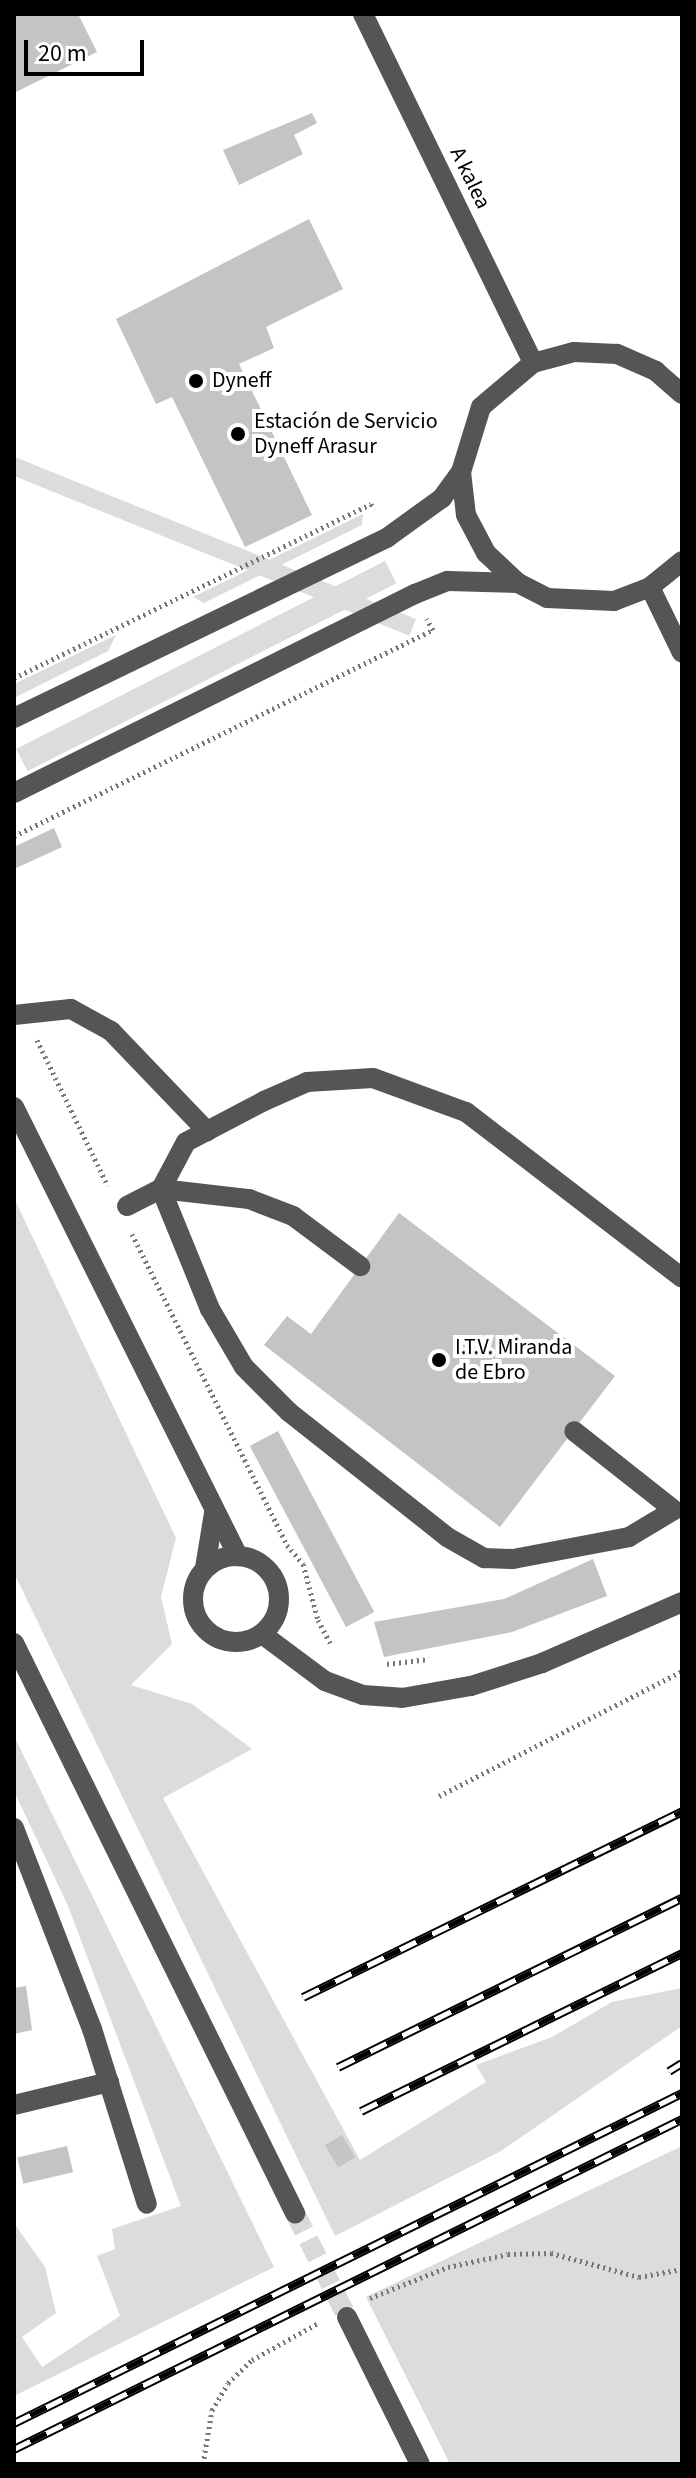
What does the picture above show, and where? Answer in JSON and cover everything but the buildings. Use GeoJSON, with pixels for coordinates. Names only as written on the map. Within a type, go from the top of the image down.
{"type":"FeatureCollection","features":[{"type":"Feature","properties":{"kind":"street","name":"A kalea"},"geometry":{"type":"LineString","coordinates":[[363,14],[533,363]]}},
{"type":"Feature","properties":{"kind":"street"},"geometry":{"type":"LineString","coordinates":[[518,583],[486,553],[466,515],[461,472],[466,438],[481,407],[533,363],[574,352],[617,354],[656,371],[682,394]]}},
{"type":"Feature","properties":{"kind":"street"},"geometry":{"type":"LineString","coordinates":[[656,371],[682,371]]}},
{"type":"Feature","properties":{"kind":"street"},"geometry":{"type":"LineString","coordinates":[[14,718],[388,537],[442,498],[461,472]]}},
{"type":"Feature","properties":{"kind":"street"},"geometry":{"type":"LineString","coordinates":[[14,793],[415,594],[448,581],[518,583],[580,604],[614,601],[650,587],[682,561]]}},
{"type":"Feature","properties":{"kind":"street"},"geometry":{"type":"LineString","coordinates":[[650,587],[682,653]]}},
{"type":"Feature","properties":{"kind":"street"},"geometry":{"type":"LineString","coordinates":[[14,1015],[71,1009],[111,1031],[207,1131]]}},
{"type":"Feature","properties":{"kind":"street"},"geometry":{"type":"LineString","coordinates":[[161,1189],[186,1142],[264,1101],[307,1082],[373,1078],[466,1112],[682,1278]]}},
{"type":"Feature","properties":{"kind":"street"},"geometry":{"type":"LineString","coordinates":[[14,1107],[238,1556]]}},
{"type":"Feature","properties":{"kind":"street"},"geometry":{"type":"LineString","coordinates":[[161,1189],[210,1309],[244,1367],[289,1412],[447,1537],[484,1558],[513,1559],[629,1537],[678,1513],[574,1431]]}},
{"type":"Feature","properties":{"kind":"street"},"geometry":{"type":"LineString","coordinates":[[127,1206],[161,1189],[264,1204],[293,1216],[360,1266]]}},
{"type":"Feature","properties":{"kind":"street"},"geometry":{"type":"LineString","coordinates":[[214,1513],[205,1568],[193,1594],[209,1633],[235,1642],[268,1628]]}},
{"type":"Feature","properties":{"kind":"street"},"geometry":{"type":"LineString","coordinates":[[205,1568],[238,1556],[263,1564],[278,1585],[268,1628]]}},
{"type":"Feature","properties":{"kind":"street"},"geometry":{"type":"LineString","coordinates":[[268,1628],[288,1651],[325,1681],[363,1695],[402,1698],[471,1686],[542,1663],[682,1602]]}},
{"type":"Feature","properties":{"kind":"street"},"geometry":{"type":"LineString","coordinates":[[14,1643],[295,2213]]}},
{"type":"Feature","properties":{"kind":"street"},"geometry":{"type":"LineString","coordinates":[[14,1828],[109,2082],[147,2204]]}},
{"type":"Feature","properties":{"kind":"street"},"geometry":{"type":"LineString","coordinates":[[14,2105],[109,2082]]}},
{"type":"Feature","properties":{"kind":"street"},"geometry":{"type":"LineString","coordinates":[[346,2312],[420,2464]]}},
{"type":"Feature","properties":{"kind":"path"},"geometry":{"type":"LineString","coordinates":[[14,836],[433,630],[415,594]]}},
{"type":"Feature","properties":{"kind":"path"},"geometry":{"type":"LineString","coordinates":[[439,1796],[682,1671]]}},
{"type":"Feature","properties":{"kind":"path"},"geometry":{"type":"LineString","coordinates":[[203,2464],[212,2410],[228,2383],[252,2360],[346,2312],[448,2267],[508,2254],[551,2253],[639,2277],[682,2269]]}},
{"type":"Feature","properties":{"kind":"shaded area"},"geometry":{"type":"Polygon","coordinates":[[[14,457],[416,619],[409,636],[14,476],[14,457]]]}},
{"type":"Feature","properties":{"kind":"shaded area"},"geometry":{"type":"Polygon","coordinates":[[[363,514],[362,525],[204,603],[193,597],[363,514]]]}},
{"type":"Feature","properties":{"kind":"shaded area"},"geometry":{"type":"Polygon","coordinates":[[[385,561],[396,583],[27,771],[16,749],[385,561]]]}},
{"type":"Feature","properties":{"kind":"shaded area"},"geometry":{"type":"Polygon","coordinates":[[[116,635],[108,651],[14,698],[14,684],[116,635]]]}},
{"type":"Feature","properties":{"kind":"shaded area"},"geometry":{"type":"Polygon","coordinates":[[[14,1198],[176,1538],[161,1597],[172,1644],[131,1685],[192,1704],[252,1749],[163,1798],[360,2160],[486,2082],[476,2065],[552,2037],[612,2002],[682,1988],[682,2026],[501,2151],[335,2236],[14,1573],[14,1198]]]}},
{"type":"Feature","properties":{"kind":"shaded area"},"geometry":{"type":"Polygon","coordinates":[[[14,1736],[274,2267],[14,2396],[14,2223],[45,2267],[56,2313],[22,2337],[42,2367],[120,2316],[97,2256],[115,2249],[112,2229],[181,2206],[68,1906],[14,1791],[14,1736]]]}},
{"type":"Feature","properties":{"kind":"shaded area"},"geometry":{"type":"Polygon","coordinates":[[[682,2146],[682,2464],[450,2464],[366,2297],[682,2146]]]}},
{"type":"Feature","properties":{"kind":"tunnel"},"geometry":{"type":"LineString","coordinates":[[295,2213],[347,2317]]}},
{"type":"Feature","properties":{"kind":"railway"},"geometry":{"type":"LineString","coordinates":[[303,1997],[682,1811]]}},
{"type":"Feature","properties":{"kind":"railway"},"geometry":{"type":"LineString","coordinates":[[338,2067],[682,1898]]}},
{"type":"Feature","properties":{"kind":"railway"},"geometry":{"type":"LineString","coordinates":[[361,2111],[682,1953]]}},
{"type":"Feature","properties":{"kind":"railway"},"geometry":{"type":"LineString","coordinates":[[669,2071],[682,2063]]}},
{"type":"Feature","properties":{"kind":"railway"},"geometry":{"type":"LineString","coordinates":[[14,2423],[682,2093]]}},
{"type":"Feature","properties":{"kind":"railway"},"geometry":{"type":"LineString","coordinates":[[14,2449],[682,2119]]}},
{"type":"Feature","properties":{"kind":"place","name":"Dyneff"},"geometry":{"type":"Point","coordinates":[196,381]}},
{"type":"Feature","properties":{"kind":"place","name":"Estación de Servicio Dyneff Arasur"},"geometry":{"type":"Point","coordinates":[238,434]}},
{"type":"Feature","properties":{"kind":"place","name":"I.T.V. Miranda de Ebro"},"geometry":{"type":"Point","coordinates":[439,1360]}}]}
